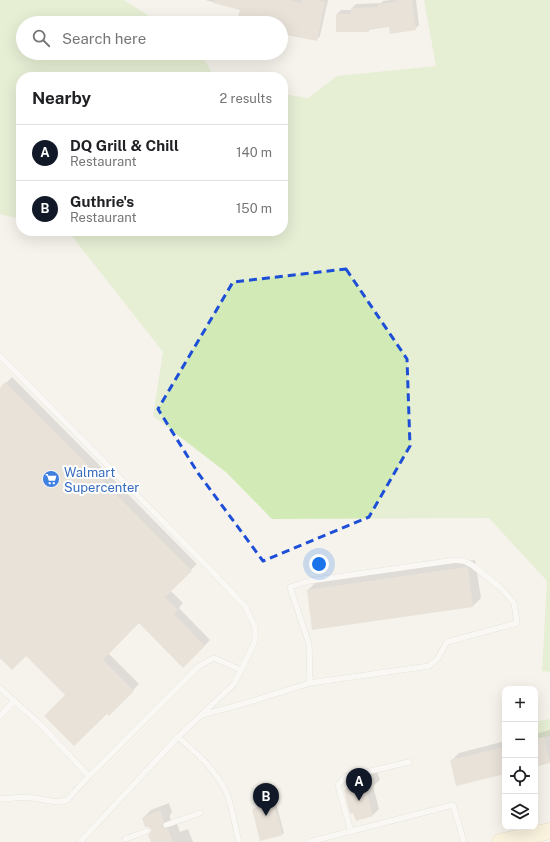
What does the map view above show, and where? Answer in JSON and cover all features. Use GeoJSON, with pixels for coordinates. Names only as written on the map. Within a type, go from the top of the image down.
{"type":"FeatureCollection","features":[{"type":"Feature","properties":{"kind":"main road"},"geometry":{"type":"LineString","coordinates":[[500,842],[550,831]]}},
{"type":"Feature","properties":{"kind":"lane"},"geometry":{"type":"LineString","coordinates":[[0,356],[245,606],[255,627],[255,641],[234,684],[178,737],[80,842]]}},
{"type":"Feature","properties":{"kind":"lane"},"geometry":{"type":"LineString","coordinates":[[202,715],[310,683],[429,666],[438,658],[448,642],[517,623],[514,603],[501,588],[472,565],[464,561],[456,560],[309,581],[290,587],[310,644],[310,683]]}},
{"type":"Feature","properties":{"kind":"lane"},"geometry":{"type":"LineString","coordinates":[[0,799],[27,797],[57,802],[67,800],[199,666],[214,658],[241,670]]}},
{"type":"Feature","properties":{"kind":"lane"},"geometry":{"type":"LineString","coordinates":[[0,688],[41,725],[89,776]]}},
{"type":"Feature","properties":{"kind":"lane"},"geometry":{"type":"LineString","coordinates":[[0,716],[14,701]]}},
{"type":"Feature","properties":{"kind":"lane"},"geometry":{"type":"LineString","coordinates":[[178,737],[198,755],[221,782],[228,797],[239,842]]}},
{"type":"Feature","properties":{"kind":"lane"},"geometry":{"type":"LineString","coordinates":[[351,832],[338,785],[345,777],[409,762]]}},
{"type":"Feature","properties":{"kind":"lane"},"geometry":{"type":"LineString","coordinates":[[309,842],[453,805],[464,842]]}},
{"type":"Feature","properties":{"kind":"lane"},"geometry":{"type":"LineString","coordinates":[[166,825],[200,813]]}},
{"type":"Feature","properties":{"kind":"lane"},"geometry":{"type":"LineString","coordinates":[[125,839],[147,831]]}},
{"type":"Feature","properties":{"kind":"highlighted area"},"geometry":{"type":"Polygon","coordinates":[[[346,269],[407,359],[410,446],[369,517],[263,561],[198,473],[158,409],[233,282],[346,269]]]}},
{"type":"Feature","properties":{"kind":"green space"},"geometry":{"type":"Polygon","coordinates":[[[0,0],[124,0],[149,16],[16,16],[16,60],[205,60],[211,72],[16,72],[16,218],[0,214],[0,0]]]}},
{"type":"Feature","properties":{"kind":"green space"},"geometry":{"type":"Polygon","coordinates":[[[424,0],[550,0],[550,672],[542,671],[547,581],[489,518],[272,519],[227,473],[153,416],[163,352],[72,236],[288,236],[288,95],[308,98],[337,76],[436,66],[424,0]]]}},
{"type":"Feature","properties":{"kind":"green space"},"geometry":{"type":"Polygon","coordinates":[[[549,719],[550,736],[538,738],[538,721],[549,719]]]}},
{"type":"Feature","properties":{"kind":"building"},"geometry":{"type":"Polygon","coordinates":[[[214,0],[289,0],[302,3],[302,0],[316,0],[325,2],[317,41],[288,35],[288,16],[238,16],[240,10],[213,3],[214,0]]]}},
{"type":"Feature","properties":{"kind":"building"},"geometry":{"type":"Polygon","coordinates":[[[397,0],[412,0],[416,30],[390,34],[389,27],[369,30],[369,32],[336,32],[336,14],[351,14],[351,8],[378,7],[378,4],[397,2],[397,0]]]}},
{"type":"Feature","properties":{"kind":"building","name":"Walmart Supercenter"},"geometry":{"type":"Polygon","coordinates":[[[5,382],[192,571],[165,597],[178,610],[174,614],[205,646],[183,668],[139,623],[103,660],[134,691],[109,716],[107,714],[74,746],[44,716],[65,695],[26,656],[12,670],[0,658],[0,388],[5,382]]]}},
{"type":"Feature","properties":{"kind":"building"},"geometry":{"type":"Polygon","coordinates":[[[467,567],[473,607],[312,630],[307,590],[467,567]]]}},
{"type":"Feature","properties":{"kind":"building"},"geometry":{"type":"Polygon","coordinates":[[[544,737],[550,763],[538,766],[538,758],[538,738],[544,737]]]}},
{"type":"Feature","properties":{"kind":"building"},"geometry":{"type":"Polygon","coordinates":[[[502,748],[502,775],[456,786],[450,760],[502,748]]]}},
{"type":"Feature","properties":{"kind":"building"},"geometry":{"type":"Polygon","coordinates":[[[372,776],[374,787],[366,789],[373,816],[356,821],[353,813],[350,814],[344,790],[348,789],[347,783],[372,776]]]}},
{"type":"Feature","properties":{"kind":"building"},"geometry":{"type":"Polygon","coordinates":[[[274,804],[283,835],[260,841],[252,809],[274,804]]]}},
{"type":"Feature","properties":{"kind":"building"},"geometry":{"type":"Polygon","coordinates":[[[160,810],[164,821],[162,827],[168,829],[173,842],[151,842],[148,835],[151,832],[151,829],[145,827],[142,818],[160,810]]]}},
{"type":"Feature","properties":{"kind":"place","name":"Walmart Supercenter"},"geometry":{"type":"Point","coordinates":[51,479]}},
{"type":"Feature","properties":{"kind":"place","name":"DQ Grill & Chill"},"geometry":{"type":"Point","coordinates":[359,801]}},
{"type":"Feature","properties":{"kind":"place","name":"Guthrie's"},"geometry":{"type":"Point","coordinates":[266,816]}}]}
